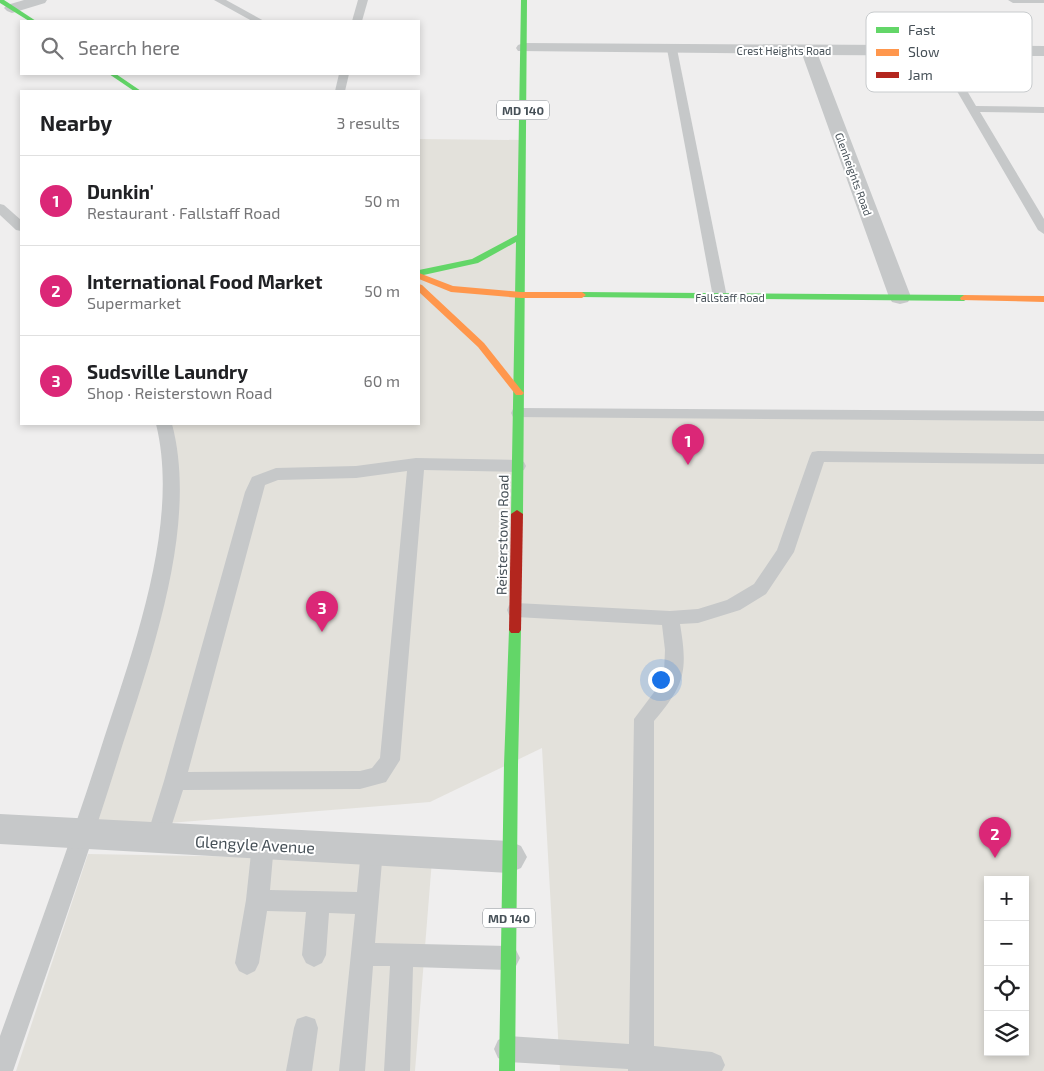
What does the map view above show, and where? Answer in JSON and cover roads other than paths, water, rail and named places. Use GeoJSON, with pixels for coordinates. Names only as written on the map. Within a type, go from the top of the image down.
{"type":"FeatureCollection","features":[{"type":"Feature","properties":{"kind":"main road","name":"Reisterstown Road"},"geometry":{"type":"LineString","coordinates":[[506,1060],[516,610],[524,0]]}},
{"type":"Feature","properties":{"kind":"main road"},"geometry":{"type":"LineString","coordinates":[[6,4],[31,20]]}},
{"type":"Feature","properties":{"kind":"main road"},"geometry":{"type":"LineString","coordinates":[[114,75],[136,90]]}},
{"type":"Feature","properties":{"kind":"main road"},"geometry":{"type":"LineString","coordinates":[[420,274],[475,261],[522,236]]}},
{"type":"Feature","properties":{"kind":"main road","name":"Fallstaff Road"},"geometry":{"type":"LineString","coordinates":[[420,274],[458,290],[520,295],[1044,299]]}},
{"type":"Feature","properties":{"kind":"main road"},"geometry":{"type":"LineString","coordinates":[[422,294],[481,345],[519,393]]}},
{"type":"Feature","properties":{"kind":"street"},"geometry":{"type":"LineString","coordinates":[[6,4],[40,0]]}},
{"type":"Feature","properties":{"kind":"street","name":"Crest Heights Road"},"geometry":{"type":"LineString","coordinates":[[524,48],[866,50]]}},
{"type":"Feature","properties":{"kind":"street","name":"Glenheights Road"},"geometry":{"type":"LineString","coordinates":[[808,50],[900,298]]}},
{"type":"Feature","properties":{"kind":"street","name":"Glengyle Avenue"},"geometry":{"type":"LineString","coordinates":[[0,829],[509,858]]}},
{"type":"Feature","properties":{"kind":"lane"},"geometry":{"type":"LineString","coordinates":[[220,0],[257,20]]}},
{"type":"Feature","properties":{"kind":"lane"},"geometry":{"type":"LineString","coordinates":[[357,20],[363,0]]}},
{"type":"Feature","properties":{"kind":"lane"},"geometry":{"type":"LineString","coordinates":[[1013,0],[1044,0]]}},
{"type":"Feature","properties":{"kind":"lane"},"geometry":{"type":"LineString","coordinates":[[672,49],[720,297]]}},
{"type":"Feature","properties":{"kind":"lane"},"geometry":{"type":"LineString","coordinates":[[340,90],[344,75]]}},
{"type":"Feature","properties":{"kind":"lane"},"geometry":{"type":"LineString","coordinates":[[964,92],[1044,228]]}},
{"type":"Feature","properties":{"kind":"lane"},"geometry":{"type":"LineString","coordinates":[[974,109],[1044,110]]}},
{"type":"Feature","properties":{"kind":"lane"},"geometry":{"type":"LineString","coordinates":[[0,208],[20,226]]}},
{"type":"Feature","properties":{"kind":"lane"},"geometry":{"type":"LineString","coordinates":[[519,412],[1044,416]]}},
{"type":"Feature","properties":{"kind":"lane"},"geometry":{"type":"LineString","coordinates":[[0,1071],[84,834],[150,627],[165,557],[169,520],[171,472],[164,425]]}},
{"type":"Feature","properties":{"kind":"lane"},"geometry":{"type":"LineString","coordinates":[[516,610],[670,618],[698,616],[733,605],[760,589],[785,552],[818,456],[1044,459]]}},
{"type":"Feature","properties":{"kind":"lane"},"geometry":{"type":"LineString","coordinates":[[175,781],[360,780],[379,776],[390,760],[416,464]]}},
{"type":"Feature","properties":{"kind":"lane"},"geometry":{"type":"LineString","coordinates":[[157,839],[175,781],[253,492],[258,481],[276,474],[356,472],[416,464],[518,466]]}},
{"type":"Feature","properties":{"kind":"lane"},"geometry":{"type":"LineString","coordinates":[[642,1064],[644,719],[662,700],[675,676],[677,662],[670,618]]}},
{"type":"Feature","properties":{"kind":"lane"},"geometry":{"type":"LineString","coordinates":[[247,963],[257,900],[263,844]]}},
{"type":"Feature","properties":{"kind":"lane"},"geometry":{"type":"LineString","coordinates":[[352,1071],[372,850]]}},
{"type":"Feature","properties":{"kind":"lane"},"geometry":{"type":"LineString","coordinates":[[257,900],[367,902]]}},
{"type":"Feature","properties":{"kind":"lane"},"geometry":{"type":"LineString","coordinates":[[314,955],[318,901]]}},
{"type":"Feature","properties":{"kind":"lane"},"geometry":{"type":"LineString","coordinates":[[363,954],[508,958]]}},
{"type":"Feature","properties":{"kind":"lane"},"geometry":{"type":"LineString","coordinates":[[397,1071],[402,955]]}},
{"type":"Feature","properties":{"kind":"lane"},"geometry":{"type":"LineString","coordinates":[[299,1071],[306,1028]]}},
{"type":"Feature","properties":{"kind":"lane"},"geometry":{"type":"LineString","coordinates":[[506,1060],[712,1065]]}},
{"type":"Feature","properties":{"kind":"place","name":"Dunkin'"},"geometry":{"type":"Point","coordinates":[688,465]}},
{"type":"Feature","properties":{"kind":"place","name":"Sudsville Laundry"},"geometry":{"type":"Point","coordinates":[322,632]}},
{"type":"Feature","properties":{"kind":"place","name":"International Food Market"},"geometry":{"type":"Point","coordinates":[995,858]}}]}
